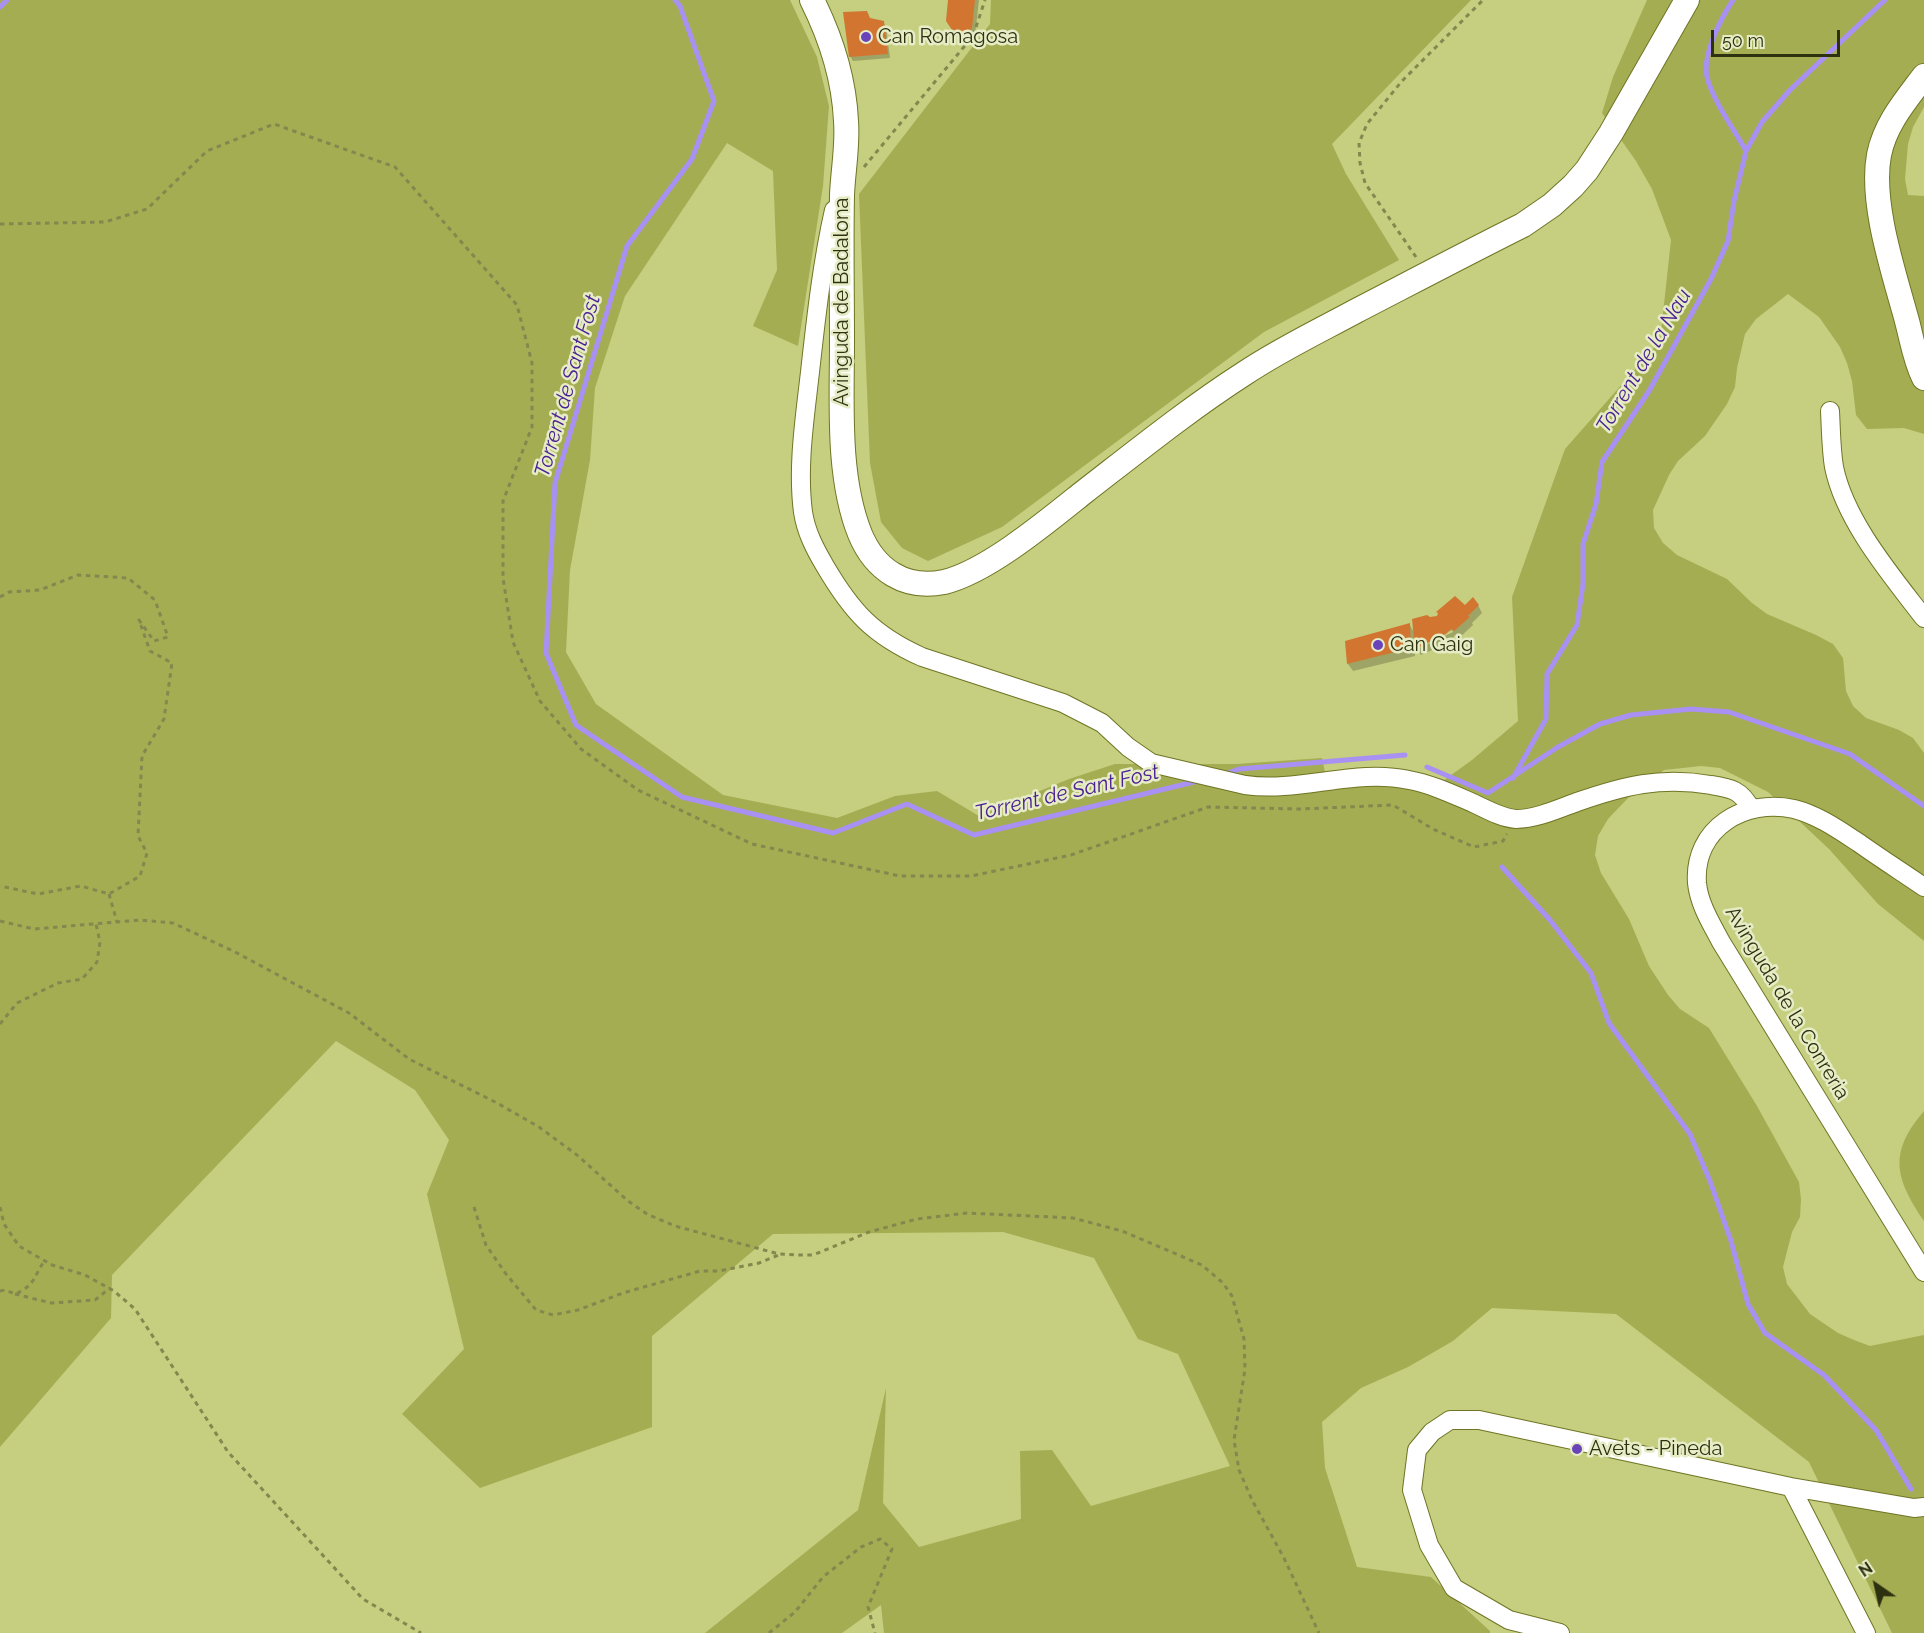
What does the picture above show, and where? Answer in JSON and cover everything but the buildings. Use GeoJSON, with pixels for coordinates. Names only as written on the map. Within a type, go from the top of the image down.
{"type":"FeatureCollection","features":[{"type":"Feature","properties":{"kind":"street","name":"Avinguda de Badalona"},"geometry":{"type":"LineString","coordinates":[[812,0],[832,46],[844,97],[847,125],[842,192],[842,414],[849,498],[861,537],[868,549],[893,575],[912,584],[946,581],[991,560],[1057,514],[1201,403],[1247,372],[1278,353],[1427,274]]}},
{"type":"Feature","properties":{"kind":"street"},"geometry":{"type":"LineString","coordinates":[[1427,274],[1523,225],[1552,206],[1573,186],[1587,170],[1611,133],[1687,0]]}},
{"type":"Feature","properties":{"kind":"street"},"geometry":{"type":"LineString","coordinates":[[1924,76],[1898,111],[1888,130],[1877,170],[1882,225],[1913,347],[1924,378]]}},
{"type":"Feature","properties":{"kind":"street"},"geometry":{"type":"LineString","coordinates":[[842,192],[835,205],[832,219],[813,340],[804,423],[801,491],[809,536],[839,590],[866,622],[900,647],[922,657],[1063,703],[1102,723],[1128,747],[1151,763],[1260,788],[1368,777],[1408,780],[1446,791],[1499,815],[1514,819],[1550,812],[1614,789],[1659,781],[1704,783],[1728,788],[1745,798],[1751,809]]}},
{"type":"Feature","properties":{"kind":"street"},"geometry":{"type":"LineString","coordinates":[[1830,411],[1834,467],[1844,496],[1869,543],[1924,618]]}},
{"type":"Feature","properties":{"kind":"street","name":"Avinguda de la Conreria"},"geometry":{"type":"LineString","coordinates":[[1924,886],[1829,824],[1794,809],[1773,807],[1738,813],[1726,820],[1708,839],[1698,864],[1697,881],[1700,898],[1721,942],[1924,1272]]}},
{"type":"Feature","properties":{"kind":"street"},"geometry":{"type":"LineString","coordinates":[[1560,1633],[1509,1620],[1454,1588],[1429,1545],[1412,1490],[1417,1450],[1432,1432],[1450,1420],[1479,1420],[1791,1487],[1914,1508],[1924,1507]]}},
{"type":"Feature","properties":{"kind":"street"},"geometry":{"type":"LineString","coordinates":[[1791,1487],[1866,1633]]}},
{"type":"Feature","properties":{"kind":"path"},"geometry":{"type":"LineString","coordinates":[[863,168],[973,36],[985,0]]}},
{"type":"Feature","properties":{"kind":"path"},"geometry":{"type":"LineString","coordinates":[[1427,274],[1365,183],[1360,164],[1359,143],[1367,123],[1402,81],[1483,0]]}},
{"type":"Feature","properties":{"kind":"path"},"geometry":{"type":"LineString","coordinates":[[0,224],[105,222],[147,209],[207,151],[274,124],[395,167],[517,305],[532,363],[532,427],[503,501],[503,578],[513,642],[540,701],[581,749],[638,790],[752,844],[900,876],[970,876],[1071,855],[1208,807],[1300,809],[1393,805],[1433,829],[1474,847],[1503,842],[1514,819]]}},
{"type":"Feature","properties":{"kind":"path"},"geometry":{"type":"LineString","coordinates":[[0,597],[9,592],[40,590],[78,575],[128,578],[156,600],[168,637],[154,641],[139,620],[150,651],[172,663],[164,719],[142,756],[138,836],[147,853],[140,876],[109,894],[81,886],[38,894],[1,887],[0,892]]}},
{"type":"Feature","properties":{"kind":"path"},"geometry":{"type":"LineString","coordinates":[[109,894],[117,922]]}},
{"type":"Feature","properties":{"kind":"path"},"geometry":{"type":"LineString","coordinates":[[0,921],[34,929],[140,920],[173,923],[234,952],[349,1013],[409,1059],[539,1127],[577,1155],[628,1201],[647,1214],[675,1226],[782,1254],[813,1255],[892,1225],[917,1219],[967,1213],[1072,1218],[1122,1231],[1202,1265],[1223,1283],[1233,1296],[1244,1339],[1245,1369],[1234,1440],[1239,1470],[1319,1633]]}},
{"type":"Feature","properties":{"kind":"path"},"geometry":{"type":"LineString","coordinates":[[0,1024],[17,1003],[58,983],[82,979],[97,962],[100,942],[96,924]]}},
{"type":"Feature","properties":{"kind":"path"},"geometry":{"type":"LineString","coordinates":[[0,1207],[4,1224],[20,1246],[52,1265],[85,1275],[110,1288],[135,1309],[228,1452],[363,1599],[421,1633]]}},
{"type":"Feature","properties":{"kind":"path"},"geometry":{"type":"LineString","coordinates":[[474,1207],[486,1245],[506,1274],[536,1310],[553,1315],[578,1310],[624,1293],[700,1271],[719,1272],[759,1263],[782,1254]]}},
{"type":"Feature","properties":{"kind":"path"},"geometry":{"type":"LineString","coordinates":[[15,1294],[28,1289],[33,1284],[36,1272],[45,1260]]}},
{"type":"Feature","properties":{"kind":"path"},"geometry":{"type":"LineString","coordinates":[[0,1291],[5,1290],[51,1303],[95,1300],[110,1288]]}},
{"type":"Feature","properties":{"kind":"path"},"geometry":{"type":"LineString","coordinates":[[769,1633],[795,1612],[823,1577],[861,1547],[880,1539],[892,1548],[868,1607],[875,1633]]}},
{"type":"Feature","properties":{"kind":"green space"},"geometry":{"type":"Polygon","coordinates":[[[0,0],[790,0],[817,57],[829,106],[823,186],[798,346],[753,326],[777,270],[773,171],[727,143],[625,296],[595,388],[590,460],[570,570],[566,652],[596,704],[723,795],[837,818],[895,796],[937,791],[979,816],[1069,779],[1115,764],[1237,764],[1322,758],[1326,777],[1429,791],[1472,760],[1518,721],[1512,597],[1565,449],[1660,341],[1671,240],[1652,189],[1636,161],[1602,113],[1613,77],[1647,0],[1924,0],[1924,107],[1913,127],[1908,144],[1905,179],[1908,195],[1924,196],[1924,434],[1904,428],[1867,429],[1856,415],[1852,381],[1840,347],[1819,317],[1788,294],[1756,319],[1745,334],[1735,387],[1727,404],[1705,436],[1678,461],[1653,510],[1654,528],[1663,543],[1677,555],[1727,579],[1767,614],[1833,644],[1843,658],[1846,691],[1853,706],[1866,718],[1899,730],[1913,738],[1924,753],[1924,941],[1878,904],[1829,849],[1768,792],[1720,768],[1701,766],[1664,770],[1628,798],[1608,819],[1598,836],[1595,855],[1601,873],[1629,919],[1649,966],[1680,1009],[1709,1028],[1757,1106],[1799,1182],[1800,1217],[1792,1232],[1783,1267],[1787,1284],[1810,1314],[1838,1333],[1870,1346],[1924,1335],[1924,1633],[1892,1633],[1809,1462],[1616,1314],[1492,1308],[1453,1341],[1408,1367],[1361,1388],[1322,1422],[1325,1468],[1357,1567],[1431,1577],[1490,1633],[884,1633],[881,1605],[842,1633],[705,1633],[858,1510],[886,1388],[883,1503],[919,1547],[1021,1519],[1020,1451],[1052,1450],[1091,1506],[1230,1466],[1178,1354],[1138,1339],[1094,1258],[1003,1232],[773,1234],[652,1336],[652,1427],[480,1488],[402,1414],[464,1349],[427,1194],[449,1140],[415,1090],[336,1041],[112,1275],[111,1318],[0,1447],[0,0]]]}},
{"type":"Feature","properties":{"kind":"green space"},"geometry":{"type":"Polygon","coordinates":[[[991,0],[1471,0],[1332,144],[1346,174],[1399,260],[1264,332],[1002,527],[928,561],[902,548],[881,522],[870,463],[859,194],[990,24],[991,0]]]}},
{"type":"Feature","properties":{"kind":"green space"},"geometry":{"type":"Polygon","coordinates":[[[1924,1111],[1924,1221],[1907,1192],[1900,1166],[1905,1140],[1912,1126],[1924,1111]]]}},
{"type":"Feature","properties":{"kind":"waterway","name":"Torrent de Sant Fost"},"geometry":{"type":"LineString","coordinates":[[0,7],[7,0]]}},
{"type":"Feature","properties":{"kind":"waterway","name":"Torrent de Sant Fost"},"geometry":{"type":"LineString","coordinates":[[675,0],[680,6],[714,101],[692,159],[627,246],[555,483],[546,653],[576,725],[682,797],[833,833],[907,804],[974,835],[1198,781]]}},
{"type":"Feature","properties":{"kind":"waterway"},"geometry":{"type":"LineString","coordinates":[[1733,0],[1714,37],[1706,68],[1714,96],[1746,151]]}},
{"type":"Feature","properties":{"kind":"waterway","name":"Torrent de la Nau"},"geometry":{"type":"LineString","coordinates":[[1513,778],[1546,719],[1547,674],[1577,625],[1583,584],[1583,544],[1596,504],[1602,462],[1649,391],[1711,279],[1728,241],[1734,201],[1746,151],[1762,122],[1790,90],[1885,0]]}},
{"type":"Feature","properties":{"kind":"waterway"},"geometry":{"type":"LineString","coordinates":[[1427,767],[1488,793],[1558,747],[1600,724],[1631,715],[1691,709],[1729,712],[1850,754],[1924,806]]}},
{"type":"Feature","properties":{"kind":"waterway","name":"Torrent de Sant Fost"},"geometry":{"type":"LineString","coordinates":[[1225,774],[1239,769],[1405,755]]}},
{"type":"Feature","properties":{"kind":"waterway"},"geometry":{"type":"LineString","coordinates":[[1502,867],[1550,920],[1591,973],[1609,1023],[1690,1134],[1710,1181],[1731,1241],[1748,1304],[1765,1333],[1824,1375],[1876,1430],[1911,1489]]}},
{"type":"Feature","properties":{"kind":"place","name":"Can Romagosa"},"geometry":{"type":"Point","coordinates":[866,37]}},
{"type":"Feature","properties":{"kind":"place","name":"Can Gaig"},"geometry":{"type":"Point","coordinates":[1378,645]}},
{"type":"Feature","properties":{"kind":"place","name":"Avets - Pineda"},"geometry":{"type":"Point","coordinates":[1577,1449]}}]}
